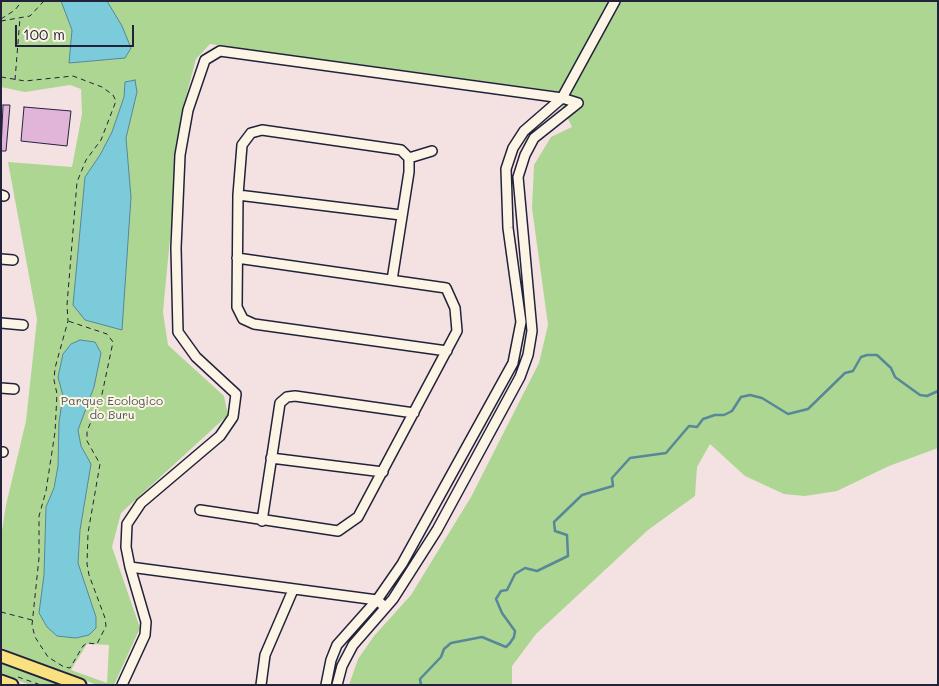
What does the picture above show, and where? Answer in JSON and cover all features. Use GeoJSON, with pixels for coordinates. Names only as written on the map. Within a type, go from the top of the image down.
{"type":"FeatureCollection","features":[{"type":"Feature","properties":{"kind":"main road"},"geometry":{"type":"LineString","coordinates":[[1,656],[80,685]]}},
{"type":"Feature","properties":{"kind":"main road"},"geometry":{"type":"LineString","coordinates":[[1,681],[15,681]]}},
{"type":"Feature","properties":{"kind":"street"},"geometry":{"type":"LineString","coordinates":[[326,685],[331,660],[338,645],[377,600],[427,522],[514,364],[521,322],[508,228],[506,169],[513,148],[524,130],[562,98],[615,1]]}},
{"type":"Feature","properties":{"kind":"street"},"geometry":{"type":"LineString","coordinates":[[122,685],[145,635],[146,622],[126,547],[127,524],[141,503],[220,436],[233,417],[236,394],[196,356],[178,332],[176,248],[180,155],[188,110],[205,60],[220,51],[562,98],[578,103],[534,138],[525,155],[518,177],[532,331],[528,355],[507,402],[437,530],[385,607],[353,645],[342,666],[337,685]]}},
{"type":"Feature","properties":{"kind":"street"},"geometry":{"type":"LineString","coordinates":[[392,280],[409,172],[409,158],[401,150],[262,130],[251,133],[242,145],[238,195],[236,307],[243,319],[254,324],[447,351]]}},
{"type":"Feature","properties":{"kind":"street"},"geometry":{"type":"LineString","coordinates":[[409,158],[432,152]]}},
{"type":"Feature","properties":{"kind":"street"},"geometry":{"type":"LineString","coordinates":[[238,195],[401,215]]}},
{"type":"Feature","properties":{"kind":"street"},"geometry":{"type":"LineString","coordinates":[[200,510],[262,521],[338,531],[358,517],[457,331],[455,308],[446,288],[237,258]]}},
{"type":"Feature","properties":{"kind":"street"},"geometry":{"type":"LineString","coordinates":[[1,259],[13,260]]}},
{"type":"Feature","properties":{"kind":"street"},"geometry":{"type":"LineString","coordinates":[[1,323],[23,325]]}},
{"type":"Feature","properties":{"kind":"street"},"geometry":{"type":"LineString","coordinates":[[1,388],[14,389]]}},
{"type":"Feature","properties":{"kind":"street"},"geometry":{"type":"LineString","coordinates":[[262,521],[280,403],[286,397],[295,396],[414,412]]}},
{"type":"Feature","properties":{"kind":"street"},"geometry":{"type":"LineString","coordinates":[[271,458],[383,472]]}},
{"type":"Feature","properties":{"kind":"street"},"geometry":{"type":"LineString","coordinates":[[130,567],[377,600],[385,607]]}},
{"type":"Feature","properties":{"kind":"street"},"geometry":{"type":"LineString","coordinates":[[261,685],[265,655],[293,590]]}},
{"type":"Feature","properties":{"kind":"path"},"geometry":{"type":"LineString","coordinates":[[1,20],[15,10],[22,1]]}},
{"type":"Feature","properties":{"kind":"path"},"geometry":{"type":"LineString","coordinates":[[1,20],[30,16],[44,1]]}},
{"type":"Feature","properties":{"kind":"path"},"geometry":{"type":"LineString","coordinates":[[15,80],[20,18]]}},
{"type":"Feature","properties":{"kind":"path"},"geometry":{"type":"LineString","coordinates":[[1,77],[25,81],[73,76],[102,87],[113,95],[116,101],[101,140],[86,160],[77,182],[67,305],[68,321],[55,368],[54,380],[57,394],[55,432],[46,491],[39,516],[40,558],[32,620],[35,637],[48,657],[64,667],[70,668],[83,646],[87,643],[97,644],[106,626],[105,618],[88,575],[88,532],[100,464],[87,441],[87,431],[101,399],[113,342],[106,334],[68,321]]}},
{"type":"Feature","properties":{"kind":"path"},"geometry":{"type":"LineString","coordinates":[[1,612],[32,620]]}},
{"type":"Feature","properties":{"kind":"path"},"geometry":{"type":"LineString","coordinates":[[15,681],[41,685]]}},
{"type":"Feature","properties":{"kind":"green space","name":"Parque Ecologico do Buru"},"geometry":{"type":"Polygon","coordinates":[[[1,1],[938,1],[938,448],[889,466],[837,491],[805,496],[784,494],[745,476],[710,444],[697,467],[695,496],[648,530],[536,634],[512,666],[512,685],[349,685],[358,659],[374,636],[411,595],[471,497],[539,363],[548,325],[532,208],[534,165],[551,137],[572,127],[555,91],[210,44],[196,59],[182,112],[163,312],[168,345],[224,396],[228,415],[121,513],[112,547],[140,628],[114,685],[97,685],[1,648],[1,537],[6,505],[26,421],[37,319],[8,162],[72,167],[82,114],[81,89],[70,85],[25,92],[1,87],[1,1]],[[87,644],[71,670],[107,683],[109,645],[87,644]]]}},
{"type":"Feature","properties":{"kind":"green space"},"geometry":{"type":"Polygon","coordinates":[[[1,663],[61,685],[30,685],[1,674],[1,663]]]}},
{"type":"Feature","properties":{"kind":"water"},"geometry":{"type":"Polygon","coordinates":[[[61,1],[107,1],[122,26],[131,48],[125,58],[69,63],[72,30],[61,1]]]}},
{"type":"Feature","properties":{"kind":"water"},"geometry":{"type":"Polygon","coordinates":[[[135,80],[137,92],[126,138],[131,197],[122,330],[85,320],[73,305],[85,177],[100,155],[112,132],[124,97],[125,82],[135,80]]]}},
{"type":"Feature","properties":{"kind":"water"},"geometry":{"type":"Polygon","coordinates":[[[80,340],[95,342],[101,353],[94,387],[78,430],[81,446],[91,464],[80,530],[78,563],[96,617],[96,628],[89,635],[76,638],[57,636],[47,627],[39,613],[44,575],[46,507],[54,488],[58,466],[59,422],[63,396],[58,377],[63,354],[71,344],[80,340]]]}},
{"type":"Feature","properties":{"kind":"building"},"geometry":{"type":"Polygon","coordinates":[[[3,105],[10,105],[6,151],[1,151],[3,105]]]}},
{"type":"Feature","properties":{"kind":"building"},"geometry":{"type":"Polygon","coordinates":[[[24,107],[71,111],[67,146],[21,141],[24,107]]]}},
{"type":"Feature","properties":{"kind":"waterway"},"geometry":{"type":"LineString","coordinates":[[421,685],[420,679],[441,657],[444,649],[451,643],[482,637],[506,647],[510,643],[515,631],[502,613],[496,599],[501,591],[507,590],[515,574],[525,568],[537,571],[568,556],[567,535],[555,531],[554,522],[582,495],[613,486],[612,478],[630,458],[666,453],[689,426],[697,427],[703,419],[715,415],[724,415],[732,411],[741,397],[750,395],[762,398],[788,414],[808,409],[845,373],[853,371],[861,357],[867,355],[877,355],[891,368],[895,377],[920,395],[927,396],[938,391]]}}]}
